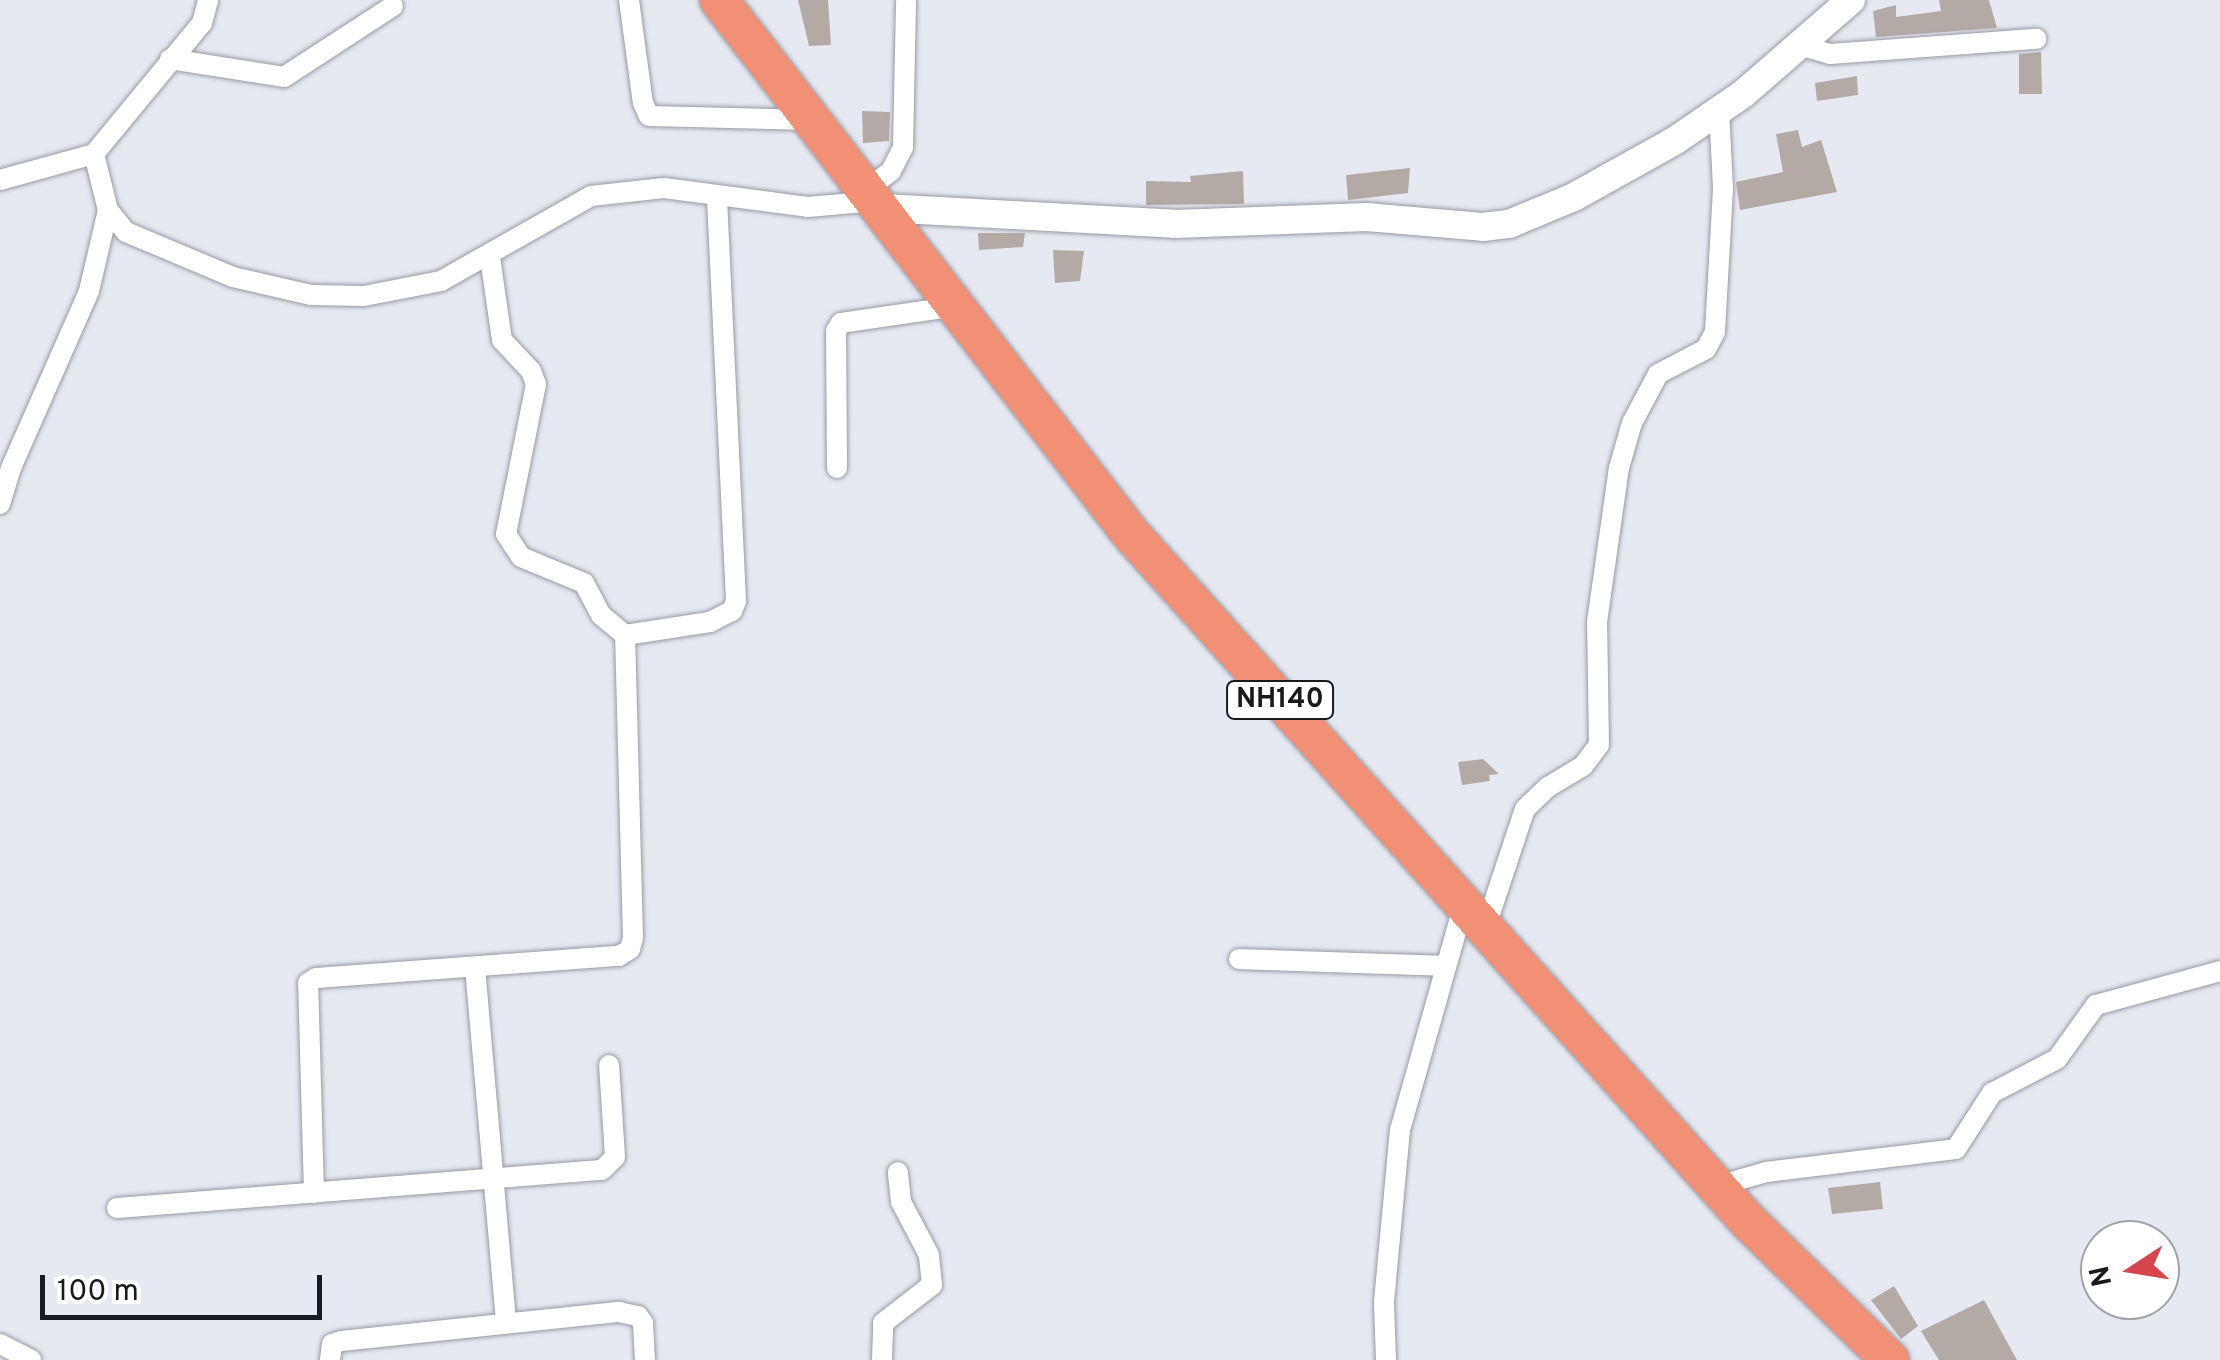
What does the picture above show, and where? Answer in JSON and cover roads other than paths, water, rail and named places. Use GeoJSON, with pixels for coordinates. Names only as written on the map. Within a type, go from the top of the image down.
{"type":"FeatureCollection","features":[{"type":"Feature","properties":{"kind":"highway","name":"NH140"},"geometry":{"type":"LineString","coordinates":[[719,0],[1131,534],[1717,1186],[1890,1360]]}},
{"type":"Feature","properties":{"kind":"main road"},"geometry":{"type":"LineString","coordinates":[[875,200],[1084,222],[1175,224],[1367,217],[1495,227],[1574,198],[1719,110],[1802,46],[1851,0]]}},
{"type":"Feature","properties":{"kind":"street"},"geometry":{"type":"LineString","coordinates":[[0,180],[94,154],[202,23],[208,0]]}},
{"type":"Feature","properties":{"kind":"street"},"geometry":{"type":"LineString","coordinates":[[629,0],[643,104],[649,116],[812,120]]}},
{"type":"Feature","properties":{"kind":"street"},"geometry":{"type":"LineString","coordinates":[[94,154],[108,210],[126,232],[206,266],[311,296],[364,296],[427,286],[490,257],[591,196],[664,188],[808,207],[875,200],[903,147],[906,2]]}},
{"type":"Feature","properties":{"kind":"street"},"geometry":{"type":"LineString","coordinates":[[170,59],[284,77],[393,6]]}},
{"type":"Feature","properties":{"kind":"street"},"geometry":{"type":"LineString","coordinates":[[1802,46],[1830,54],[2036,39]]}},
{"type":"Feature","properties":{"kind":"street"},"geometry":{"type":"LineString","coordinates":[[1386,1360],[1384,1302],[1396,1152],[1446,966],[1475,917],[1524,809],[1548,787],[1583,766],[1599,745],[1597,622],[1619,468],[1632,423],[1658,374],[1706,349],[1715,332],[1722,188],[1719,110]]}},
{"type":"Feature","properties":{"kind":"street"},"geometry":{"type":"LineString","coordinates":[[490,257],[502,340],[530,371],[536,384],[506,534],[522,557],[584,583],[601,615],[625,635],[710,622],[723,618],[736,601],[718,195]]}},
{"type":"Feature","properties":{"kind":"street"},"geometry":{"type":"LineString","coordinates":[[0,504],[11,468],[89,291],[108,210]]}},
{"type":"Feature","properties":{"kind":"street"},"geometry":{"type":"LineString","coordinates":[[838,468],[836,331],[841,323],[957,306]]}},
{"type":"Feature","properties":{"kind":"street"},"geometry":{"type":"LineString","coordinates":[[314,1193],[308,983],[316,978],[619,956],[630,949],[633,938],[625,635]]}},
{"type":"Feature","properties":{"kind":"street"},"geometry":{"type":"LineString","coordinates":[[1239,959],[1446,966]]}},
{"type":"Feature","properties":{"kind":"street"},"geometry":{"type":"LineString","coordinates":[[475,967],[506,1324]]}},
{"type":"Feature","properties":{"kind":"street"},"geometry":{"type":"LineString","coordinates":[[1717,1186],[1766,1172],[1956,1150],[1992,1093],[2057,1059],[2096,1004],[2220,971]]}},
{"type":"Feature","properties":{"kind":"street"},"geometry":{"type":"LineString","coordinates":[[117,1208],[611,1166],[614,1157],[609,1065]]}},
{"type":"Feature","properties":{"kind":"street"},"geometry":{"type":"LineString","coordinates":[[882,1360],[883,1322],[932,1285],[929,1255],[901,1202],[898,1172]]}},
{"type":"Feature","properties":{"kind":"street"},"geometry":{"type":"LineString","coordinates":[[330,1360],[332,1344],[341,1341],[629,1313],[643,1323],[644,1360]]}},
{"type":"Feature","properties":{"kind":"street"},"geometry":{"type":"LineString","coordinates":[[0,1344],[31,1360]]}}]}
